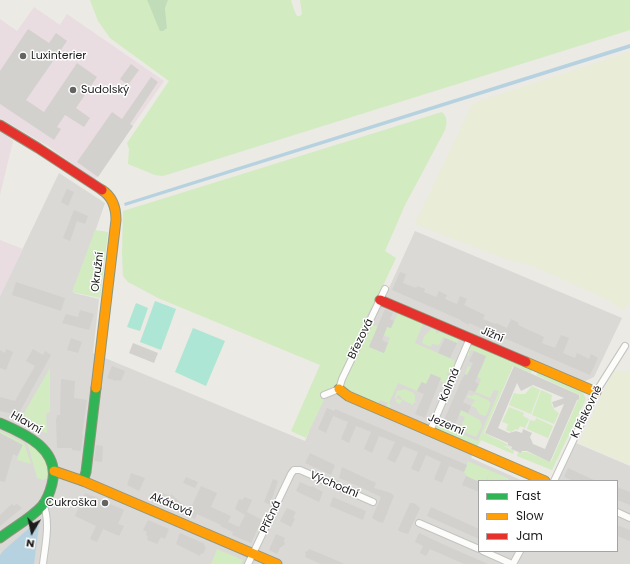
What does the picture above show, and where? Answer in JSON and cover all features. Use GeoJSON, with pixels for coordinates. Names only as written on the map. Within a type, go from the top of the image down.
{"type":"FeatureCollection","features":[{"type":"Feature","properties":{"kind":"street","name":"Okružní"},"geometry":{"type":"LineString","coordinates":[[0,125],[38,148],[106,194],[116,208],[116,226],[83,481]]}},
{"type":"Feature","properties":{"kind":"street","name":"Březová"},"geometry":{"type":"LineString","coordinates":[[339,390],[342,378],[384,289]]}},
{"type":"Feature","properties":{"kind":"street","name":"Jižní"},"geometry":{"type":"LineString","coordinates":[[380,300],[596,392]]}},
{"type":"Feature","properties":{"kind":"street","name":"Kolmá"},"geometry":{"type":"LineString","coordinates":[[430,431],[470,338]]}},
{"type":"Feature","properties":{"kind":"street","name":"K Pískovně"},"geometry":{"type":"LineString","coordinates":[[554,480],[596,392],[625,346]]}},
{"type":"Feature","properties":{"kind":"street"},"geometry":{"type":"LineString","coordinates":[[324,395],[339,390]]}},
{"type":"Feature","properties":{"kind":"street","name":"Jezerní"},"geometry":{"type":"LineString","coordinates":[[339,390],[348,396],[543,480]]}},
{"type":"Feature","properties":{"kind":"street","name":"Hlavní"},"geometry":{"type":"LineString","coordinates":[[0,422],[21,432],[39,444],[52,460],[54,471]]}},
{"type":"Feature","properties":{"kind":"street","name":"Východní"},"geometry":{"type":"LineString","coordinates":[[294,470],[300,470],[373,502]]}},
{"type":"Feature","properties":{"kind":"street","name":"Příčná"},"geometry":{"type":"LineString","coordinates":[[248,564],[294,470]]}},
{"type":"Feature","properties":{"kind":"street","name":"Akátová"},"geometry":{"type":"LineString","coordinates":[[54,471],[83,481],[277,564]]}},
{"type":"Feature","properties":{"kind":"street"},"geometry":{"type":"LineString","coordinates":[[0,538],[37,511],[43,504],[50,491],[54,471]]}},
{"type":"Feature","properties":{"kind":"street"},"geometry":{"type":"LineString","coordinates":[[43,504],[47,522],[43,564]]}},
{"type":"Feature","properties":{"kind":"street"},"geometry":{"type":"LineString","coordinates":[[618,512],[630,518]]}},
{"type":"Feature","properties":{"kind":"street"},"geometry":{"type":"LineString","coordinates":[[419,523],[478,549]]}},
{"type":"Feature","properties":{"kind":"street"},"geometry":{"type":"LineString","coordinates":[[485,552],[513,564],[519,552]]}},
{"type":"Feature","properties":{"kind":"shaded area"},"geometry":{"type":"Polygon","coordinates":[[[34,7],[60,25],[67,14],[164,81],[95,180],[48,146],[0,118],[0,19],[17,31],[34,7]]]}},
{"type":"Feature","properties":{"kind":"shaded area"},"geometry":{"type":"Polygon","coordinates":[[[0,129],[13,141],[0,195],[0,129]]]}},
{"type":"Feature","properties":{"kind":"shaded area"},"geometry":{"type":"Polygon","coordinates":[[[59,173],[105,203],[74,293],[99,299],[93,353],[305,441],[309,432],[306,431],[319,398],[378,288],[382,286],[389,288],[415,231],[622,318],[594,377],[581,383],[515,355],[471,458],[521,480],[478,480],[478,552],[618,552],[618,480],[558,480],[576,443],[630,466],[630,564],[0,564],[0,296],[59,173]]]}},
{"type":"Feature","properties":{"kind":"shaded area"},"geometry":{"type":"Polygon","coordinates":[[[0,240],[23,249],[0,296],[0,240]]]}},
{"type":"Feature","properties":{"kind":"shaded area"},"geometry":{"type":"Polygon","coordinates":[[[13,462],[23,465],[26,473],[16,472],[15,475],[17,479],[9,477],[13,462]]]}},
{"type":"Feature","properties":{"kind":"green space"},"geometry":{"type":"Polygon","coordinates":[[[90,0],[147,0],[159,28],[167,28],[165,8],[168,0],[291,0],[297,16],[300,16],[302,14],[300,0],[630,0],[630,30],[163,176],[155,175],[128,164],[129,149],[127,143],[169,81],[110,38],[98,21],[90,0]]]}},
{"type":"Feature","properties":{"kind":"green space"},"geometry":{"type":"Polygon","coordinates":[[[147,0],[168,0],[165,8],[167,28],[163,31],[160,31],[147,0]]]}},
{"type":"Feature","properties":{"kind":"green space"},"geometry":{"type":"Polygon","coordinates":[[[630,52],[630,299],[624,310],[602,297],[533,266],[501,257],[415,224],[474,103],[630,52]]]}},
{"type":"Feature","properties":{"kind":"green space"},"geometry":{"type":"Polygon","coordinates":[[[442,112],[446,121],[445,130],[405,205],[385,251],[396,258],[372,309],[370,309],[365,324],[353,349],[351,350],[337,383],[332,388],[326,390],[321,399],[325,398],[306,438],[291,431],[320,365],[158,298],[128,282],[123,276],[123,211],[442,112]]]}},
{"type":"Feature","properties":{"kind":"green space"},"geometry":{"type":"Polygon","coordinates":[[[95,230],[108,232],[100,298],[72,292],[95,230]]]}},
{"type":"Feature","properties":{"kind":"green space"},"geometry":{"type":"Polygon","coordinates":[[[155,301],[176,309],[161,350],[140,342],[155,301]]]}},
{"type":"Feature","properties":{"kind":"green space"},"geometry":{"type":"Polygon","coordinates":[[[136,303],[148,308],[140,331],[127,327],[136,303]]]}},
{"type":"Feature","properties":{"kind":"green space"},"geometry":{"type":"Polygon","coordinates":[[[398,313],[423,324],[415,343],[454,360],[456,363],[452,373],[447,373],[449,380],[447,384],[440,381],[441,378],[431,374],[426,384],[421,382],[417,391],[398,383],[389,403],[391,405],[389,409],[386,407],[388,403],[380,400],[378,405],[345,390],[343,383],[371,324],[385,330],[387,326],[391,328],[398,313]],[[376,332],[372,341],[368,340],[371,342],[369,347],[384,353],[390,338],[376,332]]]}},
{"type":"Feature","properties":{"kind":"green space"},"geometry":{"type":"Polygon","coordinates":[[[193,328],[225,341],[206,386],[175,372],[193,328]]]}},
{"type":"Feature","properties":{"kind":"green space"},"geometry":{"type":"Polygon","coordinates":[[[431,329],[435,330],[437,334],[440,332],[459,339],[457,343],[443,337],[439,345],[432,344],[431,347],[422,343],[424,336],[431,329]]]}},
{"type":"Feature","properties":{"kind":"green space"},"geometry":{"type":"Polygon","coordinates":[[[475,344],[510,360],[511,362],[516,362],[532,369],[531,373],[513,366],[484,433],[507,444],[511,448],[506,446],[503,447],[514,451],[513,454],[481,440],[477,447],[438,430],[436,427],[436,423],[478,441],[499,391],[494,390],[490,398],[475,392],[481,379],[468,372],[467,375],[465,374],[468,366],[480,371],[486,357],[472,350],[469,351],[469,356],[465,355],[469,347],[475,344]]]}},
{"type":"Feature","properties":{"kind":"green space"},"geometry":{"type":"Polygon","coordinates":[[[50,368],[50,412],[46,414],[47,433],[30,426],[32,420],[25,417],[24,413],[50,368]]]}},
{"type":"Feature","properties":{"kind":"green space"},"geometry":{"type":"Polygon","coordinates":[[[539,371],[553,379],[584,390],[583,393],[586,399],[552,470],[517,456],[518,452],[527,452],[551,462],[580,395],[536,375],[539,371]]]}},
{"type":"Feature","properties":{"kind":"green space"},"geometry":{"type":"Polygon","coordinates":[[[613,372],[630,372],[630,465],[579,443],[613,372]]]}},
{"type":"Feature","properties":{"kind":"green space"},"geometry":{"type":"Polygon","coordinates":[[[532,386],[540,390],[531,414],[509,405],[514,393],[525,394],[532,386]]]}},
{"type":"Feature","properties":{"kind":"green space"},"geometry":{"type":"Polygon","coordinates":[[[405,389],[414,393],[415,401],[417,403],[414,402],[413,405],[401,399],[398,395],[396,399],[402,400],[400,404],[396,402],[395,396],[397,391],[405,389]]]}},
{"type":"Feature","properties":{"kind":"green space"},"geometry":{"type":"Polygon","coordinates":[[[541,390],[552,395],[552,406],[559,413],[554,424],[532,415],[541,390]]]}},
{"type":"Feature","properties":{"kind":"green space"},"geometry":{"type":"Polygon","coordinates":[[[475,394],[491,403],[485,416],[479,414],[476,408],[471,406],[475,400],[467,397],[468,395],[472,396],[475,394]]]}},
{"type":"Feature","properties":{"kind":"green space"},"geometry":{"type":"Polygon","coordinates":[[[509,407],[524,413],[523,416],[529,419],[525,428],[520,426],[518,430],[516,429],[511,432],[506,430],[508,424],[502,422],[509,407]]]}},
{"type":"Feature","properties":{"kind":"green space"},"geometry":{"type":"Polygon","coordinates":[[[461,410],[480,420],[482,426],[476,437],[459,430],[465,417],[459,415],[461,410]]]}},
{"type":"Feature","properties":{"kind":"green space"},"geometry":{"type":"Polygon","coordinates":[[[536,418],[553,426],[548,438],[527,429],[530,420],[535,421],[536,418]]]}},
{"type":"Feature","properties":{"kind":"green space"},"geometry":{"type":"Polygon","coordinates":[[[6,429],[28,442],[43,455],[49,470],[47,478],[43,480],[37,478],[27,442],[5,432],[6,429]]]}},
{"type":"Feature","properties":{"kind":"green space"},"geometry":{"type":"Polygon","coordinates":[[[0,431],[24,443],[31,464],[17,460],[22,445],[0,433],[0,431]]]}},
{"type":"Feature","properties":{"kind":"green space"},"geometry":{"type":"Polygon","coordinates":[[[467,461],[508,478],[509,480],[487,480],[489,473],[486,480],[477,480],[468,477],[464,472],[467,461]]]}},
{"type":"Feature","properties":{"kind":"green space"},"geometry":{"type":"Polygon","coordinates":[[[217,549],[243,560],[241,564],[211,564],[217,549]]]}},
{"type":"Feature","properties":{"kind":"water"},"geometry":{"type":"Polygon","coordinates":[[[630,44],[630,48],[125,206],[124,203],[630,44]]]}},
{"type":"Feature","properties":{"kind":"water"},"geometry":{"type":"Polygon","coordinates":[[[34,524],[39,526],[34,564],[0,564],[0,555],[4,550],[34,524]]]}},
{"type":"Feature","properties":{"kind":"building"},"geometry":{"type":"Polygon","coordinates":[[[28,29],[49,43],[56,33],[67,41],[26,100],[44,112],[77,63],[97,77],[76,108],[90,118],[84,127],[65,115],[57,127],[61,129],[54,140],[0,104],[0,71],[28,29]]]}},
{"type":"Feature","properties":{"kind":"building"},"geometry":{"type":"Polygon","coordinates":[[[131,64],[139,70],[128,85],[120,79],[131,64]]]}},
{"type":"Feature","properties":{"kind":"building"},"geometry":{"type":"Polygon","coordinates":[[[151,77],[158,82],[130,124],[133,126],[98,177],[77,162],[112,112],[122,119],[151,77]]]}},
{"type":"Feature","properties":{"kind":"building"},"geometry":{"type":"Polygon","coordinates":[[[67,189],[74,192],[68,206],[61,202],[67,189]]]}},
{"type":"Feature","properties":{"kind":"building"},"geometry":{"type":"Polygon","coordinates":[[[74,210],[88,216],[85,224],[77,221],[70,241],[63,238],[74,210]]]}},
{"type":"Feature","properties":{"kind":"building"},"geometry":{"type":"Polygon","coordinates":[[[400,272],[406,274],[403,283],[416,288],[417,286],[425,289],[424,292],[436,297],[439,291],[447,295],[445,299],[457,304],[460,296],[467,299],[464,305],[485,315],[483,319],[507,328],[511,319],[519,323],[518,325],[544,337],[542,343],[555,348],[561,335],[569,338],[563,353],[575,358],[577,353],[589,359],[591,354],[598,358],[590,375],[469,323],[469,325],[461,320],[392,290],[400,272]]]}},
{"type":"Feature","properties":{"kind":"building"},"geometry":{"type":"Polygon","coordinates":[[[16,282],[65,298],[61,311],[12,295],[16,282]]]}},
{"type":"Feature","properties":{"kind":"building"},"geometry":{"type":"Polygon","coordinates":[[[385,309],[393,313],[390,319],[394,321],[391,328],[387,327],[382,340],[388,343],[384,353],[369,347],[385,309]]]}},
{"type":"Feature","properties":{"kind":"building"},"geometry":{"type":"Polygon","coordinates":[[[80,310],[94,314],[89,330],[62,323],[66,314],[78,317],[80,310]]]}},
{"type":"Feature","properties":{"kind":"building"},"geometry":{"type":"Polygon","coordinates":[[[71,338],[82,342],[78,353],[67,350],[71,338]]]}},
{"type":"Feature","properties":{"kind":"building"},"geometry":{"type":"Polygon","coordinates":[[[445,338],[457,343],[450,358],[438,353],[445,338]]]}},
{"type":"Feature","properties":{"kind":"building"},"geometry":{"type":"Polygon","coordinates":[[[133,343],[158,353],[154,363],[129,353],[133,343]]]}},
{"type":"Feature","properties":{"kind":"building"},"geometry":{"type":"Polygon","coordinates":[[[6,349],[13,352],[6,370],[0,368],[0,350],[5,353],[6,349]]]}},
{"type":"Feature","properties":{"kind":"building"},"geometry":{"type":"Polygon","coordinates":[[[33,349],[43,355],[45,351],[51,355],[18,415],[0,411],[0,397],[15,401],[35,366],[26,361],[33,349]]]}},
{"type":"Feature","properties":{"kind":"building"},"geometry":{"type":"Polygon","coordinates":[[[474,351],[486,356],[475,382],[479,384],[475,392],[469,390],[463,402],[471,406],[468,413],[461,410],[455,424],[460,426],[457,432],[442,425],[461,381],[465,374],[467,375],[473,363],[469,361],[474,351]]]}},
{"type":"Feature","properties":{"kind":"building"},"geometry":{"type":"Polygon","coordinates":[[[112,366],[125,371],[121,381],[107,378],[112,366]]]}},
{"type":"Feature","properties":{"kind":"building"},"geometry":{"type":"Polygon","coordinates":[[[514,366],[579,395],[579,399],[577,400],[550,462],[527,451],[522,451],[521,453],[511,449],[512,447],[508,445],[508,443],[485,433],[514,366]],[[517,383],[498,428],[509,433],[516,431],[522,433],[523,429],[532,433],[530,437],[533,444],[545,449],[564,404],[554,408],[552,402],[564,398],[533,385],[521,391],[517,383]]]}},
{"type":"Feature","properties":{"kind":"building"},"geometry":{"type":"Polygon","coordinates":[[[431,374],[441,378],[425,418],[415,414],[424,394],[417,391],[422,382],[426,384],[431,374]]]}},
{"type":"Feature","properties":{"kind":"building"},"geometry":{"type":"Polygon","coordinates":[[[61,379],[75,381],[74,398],[87,400],[81,451],[72,450],[72,448],[57,448],[56,421],[57,415],[60,415],[61,379]]]}},
{"type":"Feature","properties":{"kind":"building"},"geometry":{"type":"Polygon","coordinates":[[[327,408],[334,411],[335,409],[467,465],[464,472],[449,466],[442,483],[434,479],[441,462],[426,455],[419,472],[411,469],[418,452],[403,446],[395,463],[387,459],[395,442],[379,436],[372,453],[364,449],[371,432],[356,426],[349,443],[341,439],[348,422],[333,416],[326,433],[318,429],[327,408]]]}},
{"type":"Feature","properties":{"kind":"building"},"geometry":{"type":"Polygon","coordinates":[[[0,433],[23,445],[17,456],[13,454],[5,482],[0,481],[0,433]]]}},
{"type":"Feature","properties":{"kind":"building"},"geometry":{"type":"Polygon","coordinates":[[[96,445],[103,446],[102,462],[94,461],[96,445]]]}},
{"type":"Feature","properties":{"kind":"building"},"geometry":{"type":"Polygon","coordinates":[[[310,453],[335,465],[331,475],[305,463],[310,453]]]}},
{"type":"Feature","properties":{"kind":"building"},"geometry":{"type":"Polygon","coordinates":[[[342,467],[376,483],[374,488],[391,493],[394,496],[383,523],[372,518],[381,497],[339,478],[342,467]]]}},
{"type":"Feature","properties":{"kind":"building"},"geometry":{"type":"Polygon","coordinates":[[[568,468],[594,480],[571,480],[564,477],[568,468]]]}},
{"type":"Feature","properties":{"kind":"building"},"geometry":{"type":"Polygon","coordinates":[[[131,473],[145,478],[139,491],[127,485],[131,473]]]}},
{"type":"Feature","properties":{"kind":"building"},"geometry":{"type":"Polygon","coordinates":[[[466,476],[478,482],[478,492],[462,485],[466,476]]]}},
{"type":"Feature","properties":{"kind":"building"},"geometry":{"type":"Polygon","coordinates":[[[186,477],[198,482],[195,488],[183,483],[186,477]]]}},
{"type":"Feature","properties":{"kind":"building"},"geometry":{"type":"Polygon","coordinates":[[[273,479],[278,481],[270,505],[264,502],[273,479]]]}},
{"type":"Feature","properties":{"kind":"building"},"geometry":{"type":"Polygon","coordinates":[[[300,482],[323,492],[319,502],[296,491],[300,482]]]}},
{"type":"Feature","properties":{"kind":"building"},"geometry":{"type":"Polygon","coordinates":[[[201,486],[217,493],[211,507],[231,516],[228,522],[239,527],[245,515],[235,509],[239,499],[243,500],[244,497],[252,500],[247,512],[262,520],[251,543],[232,535],[233,532],[197,514],[195,519],[187,516],[201,486]]]}},
{"type":"Feature","properties":{"kind":"building"},"geometry":{"type":"Polygon","coordinates":[[[618,487],[630,492],[630,505],[618,500],[618,487]]]}},
{"type":"Feature","properties":{"kind":"building"},"geometry":{"type":"Polygon","coordinates":[[[85,493],[98,498],[97,504],[99,499],[124,510],[118,524],[124,526],[119,536],[103,529],[97,542],[90,539],[96,526],[75,516],[85,493]]]}},
{"type":"Feature","properties":{"kind":"building"},"geometry":{"type":"Polygon","coordinates":[[[163,493],[171,496],[171,494],[189,510],[176,505],[174,510],[163,505],[164,502],[160,500],[163,493]]]}},
{"type":"Feature","properties":{"kind":"building"},"geometry":{"type":"Polygon","coordinates":[[[333,497],[366,511],[363,520],[330,506],[333,497]]]}},
{"type":"Feature","properties":{"kind":"building"},"geometry":{"type":"Polygon","coordinates":[[[410,503],[414,503],[420,508],[408,534],[398,530],[410,503]]]}},
{"type":"Feature","properties":{"kind":"building"},"geometry":{"type":"Polygon","coordinates":[[[12,504],[14,506],[17,504],[22,508],[0,526],[0,515],[12,504]]]}},
{"type":"Feature","properties":{"kind":"building"},"geometry":{"type":"Polygon","coordinates":[[[431,507],[478,529],[478,539],[427,516],[431,507]]]}},
{"type":"Feature","properties":{"kind":"building"},"geometry":{"type":"Polygon","coordinates":[[[287,508],[296,512],[293,518],[295,519],[291,527],[280,521],[287,508]]]}},
{"type":"Feature","properties":{"kind":"building"},"geometry":{"type":"Polygon","coordinates":[[[148,520],[169,529],[165,539],[161,537],[157,544],[147,540],[147,532],[143,530],[148,520]]]}},
{"type":"Feature","properties":{"kind":"building"},"geometry":{"type":"Polygon","coordinates":[[[618,525],[630,530],[630,541],[618,536],[618,525]]]}},
{"type":"Feature","properties":{"kind":"building"},"geometry":{"type":"Polygon","coordinates":[[[180,533],[205,544],[204,546],[206,547],[203,554],[201,553],[200,556],[176,544],[180,533]]]}},
{"type":"Feature","properties":{"kind":"building"},"geometry":{"type":"Polygon","coordinates":[[[419,533],[488,564],[464,564],[430,549],[426,556],[420,553],[423,546],[415,542],[419,533]]]}},
{"type":"Feature","properties":{"kind":"building"},"geometry":{"type":"Polygon","coordinates":[[[276,534],[285,538],[285,544],[280,548],[277,554],[269,550],[276,534]]]}},
{"type":"Feature","properties":{"kind":"building"},"geometry":{"type":"Polygon","coordinates":[[[309,549],[345,564],[321,564],[305,557],[305,552],[309,549]]]}},
{"type":"Feature","properties":{"kind":"traffic: fast"},"geometry":{"type":"LineString","coordinates":[[83,481],[86,472],[96,388]]}},
{"type":"Feature","properties":{"kind":"traffic: fast"},"geometry":{"type":"LineString","coordinates":[[0,423],[20,432],[39,445],[51,462],[53,472],[52,484],[47,499],[42,506],[27,519],[0,538]]}},
{"type":"Feature","properties":{"kind":"traffic: slow"},"geometry":{"type":"LineString","coordinates":[[96,388],[116,220],[113,203],[109,196],[102,190]]}},
{"type":"Feature","properties":{"kind":"traffic: slow"},"geometry":{"type":"LineString","coordinates":[[526,362],[596,392]]}},
{"type":"Feature","properties":{"kind":"traffic: slow"},"geometry":{"type":"LineString","coordinates":[[339,389],[348,396],[543,480]]}},
{"type":"Feature","properties":{"kind":"traffic: slow"},"geometry":{"type":"LineString","coordinates":[[54,471],[83,481],[277,564]]}},
{"type":"Feature","properties":{"kind":"traffic: jam"},"geometry":{"type":"LineString","coordinates":[[0,125],[102,190]]}},
{"type":"Feature","properties":{"kind":"traffic: jam"},"geometry":{"type":"LineString","coordinates":[[380,300],[526,362]]}},
{"type":"Feature","properties":{"kind":"place","name":"Luxinterier"},"geometry":{"type":"Point","coordinates":[23,56]}},
{"type":"Feature","properties":{"kind":"place","name":"Sudolský"},"geometry":{"type":"Point","coordinates":[73,90]}},
{"type":"Feature","properties":{"kind":"place","name":"Cukroška"},"geometry":{"type":"Point","coordinates":[105,503]}}]}
